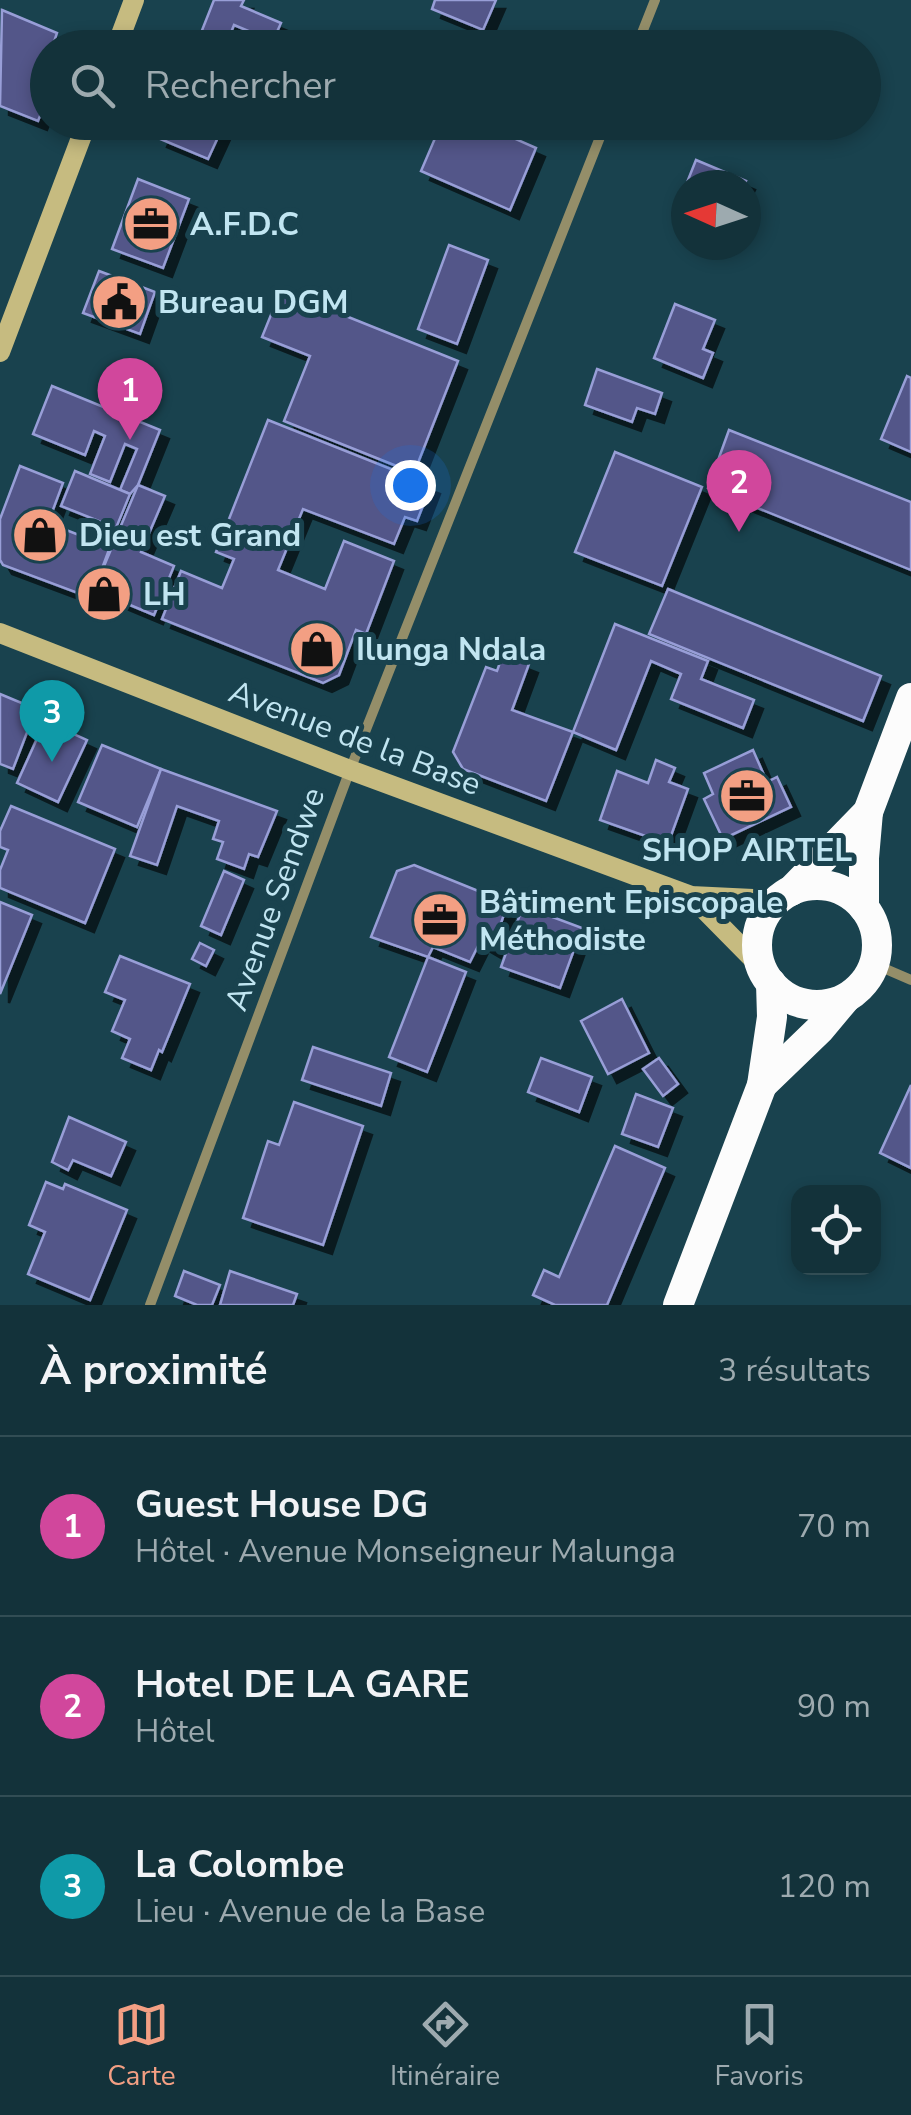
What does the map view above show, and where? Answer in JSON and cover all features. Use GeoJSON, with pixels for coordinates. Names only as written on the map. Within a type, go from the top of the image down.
{"type":"FeatureCollection","features":[{"type":"Feature","properties":{"kind":"highway"},"geometry":{"type":"LineString","coordinates":[[864,908],[868,812],[911,698]]}},
{"type":"Feature","properties":{"kind":"highway"},"geometry":{"type":"LineString","coordinates":[[678,1305],[762,1085],[772,1018],[766,975],[757,950],[758,932],[765,914],[868,812]]}},
{"type":"Feature","properties":{"kind":"highway"},"geometry":{"type":"LineString","coordinates":[[762,1085],[867,978],[877,945],[874,925],[850,894],[831,886],[810,885],[784,896]]}},
{"type":"Feature","properties":{"kind":"highway"},"geometry":{"type":"LineString","coordinates":[[766,975],[786,997],[805,1004],[826,1005],[845,999]]}},
{"type":"Feature","properties":{"kind":"main road"},"geometry":{"type":"LineString","coordinates":[[123,30],[134,0]]}},
{"type":"Feature","properties":{"kind":"main road"},"geometry":{"type":"LineString","coordinates":[[0,352],[80,140]]}},
{"type":"Feature","properties":{"kind":"main road","name":"Avenue de la Base"},"geometry":{"type":"LineString","coordinates":[[0,634],[350,770],[691,896]]}},
{"type":"Feature","properties":{"kind":"main road"},"geometry":{"type":"LineString","coordinates":[[691,896],[784,896]]}},
{"type":"Feature","properties":{"kind":"main road"},"geometry":{"type":"LineString","coordinates":[[691,896],[766,975]]}},
{"type":"Feature","properties":{"kind":"street"},"geometry":{"type":"LineString","coordinates":[[643,30],[655,0]]}},
{"type":"Feature","properties":{"kind":"street","name":"Avenue Sendwe"},"geometry":{"type":"LineString","coordinates":[[150,1305],[350,770],[599,140]]}},
{"type":"Feature","properties":{"kind":"street"},"geometry":{"type":"LineString","coordinates":[[874,964],[911,980]]}},
{"type":"Feature","properties":{"kind":"building"},"geometry":{"type":"Polygon","coordinates":[[[214,0],[244,0],[241,6],[281,23],[278,30],[246,30],[234,25],[232,30],[202,30],[214,0]]]}},
{"type":"Feature","properties":{"kind":"building"},"geometry":{"type":"Polygon","coordinates":[[[435,0],[496,0],[483,30],[432,9],[435,0]]]}},
{"type":"Feature","properties":{"kind":"building"},"geometry":{"type":"Polygon","coordinates":[[[2,10],[50,30],[30,30],[30,118],[0,106],[2,10]]]}},
{"type":"Feature","properties":{"kind":"building"},"geometry":{"type":"Polygon","coordinates":[[[163,140],[217,140],[208,159],[163,140]]]}},
{"type":"Feature","properties":{"kind":"building"},"geometry":{"type":"Polygon","coordinates":[[[434,140],[518,140],[536,148],[510,210],[421,171],[434,140]]]}},
{"type":"Feature","properties":{"kind":"building"},"geometry":{"type":"Polygon","coordinates":[[[696,160],[720,170],[692,170],[696,160]]]}},
{"type":"Feature","properties":{"kind":"building","name":"A.F.D.C"},"geometry":{"type":"Polygon","coordinates":[[[138,179],[189,199],[163,268],[112,249],[138,179]]]}},
{"type":"Feature","properties":{"kind":"building"},"geometry":{"type":"Polygon","coordinates":[[[449,245],[488,260],[457,344],[418,329],[449,245]]]}},
{"type":"Feature","properties":{"kind":"building","name":"Bureau DGM"},"geometry":{"type":"Polygon","coordinates":[[[99,271],[155,292],[140,334],[83,313],[99,271]]]}},
{"type":"Feature","properties":{"kind":"building"},"geometry":{"type":"Polygon","coordinates":[[[281,290],[458,361],[414,473],[284,421],[310,356],[262,337],[281,290]]]}},
{"type":"Feature","properties":{"kind":"building"},"geometry":{"type":"Polygon","coordinates":[[[675,304],[715,320],[703,349],[713,353],[703,378],[654,358],[675,304]]]}},
{"type":"Feature","properties":{"kind":"building"},"geometry":{"type":"Polygon","coordinates":[[[597,369],[662,393],[655,414],[637,408],[632,422],[585,405],[597,369]]]}},
{"type":"Feature","properties":{"kind":"building"},"geometry":{"type":"Polygon","coordinates":[[[907,376],[911,378],[911,452],[881,439],[907,376]]]}},
{"type":"Feature","properties":{"kind":"building"},"geometry":{"type":"Polygon","coordinates":[[[52,386],[160,430],[138,485],[130,494],[120,490],[137,449],[125,444],[110,482],[90,474],[105,436],[94,431],[85,455],[33,434],[52,386]]]}},
{"type":"Feature","properties":{"kind":"building"},"geometry":{"type":"Polygon","coordinates":[[[268,420],[431,485],[417,521],[405,517],[394,544],[303,509],[278,570],[325,589],[344,541],[394,561],[366,634],[356,630],[339,675],[323,683],[162,619],[181,571],[222,588],[234,559],[216,552],[268,420]]]}},
{"type":"Feature","properties":{"kind":"building"},"geometry":{"type":"Polygon","coordinates":[[[729,430],[911,502],[911,570],[708,488],[729,430]]]}},
{"type":"Feature","properties":{"kind":"building"},"geometry":{"type":"Polygon","coordinates":[[[615,452],[702,487],[662,586],[575,552],[615,452]]]}},
{"type":"Feature","properties":{"kind":"building","name":"Dieu est Grand"},"geometry":{"type":"Polygon","coordinates":[[[20,466],[63,483],[48,523],[110,547],[91,598],[3,565],[0,560],[0,519],[20,466]]]}},
{"type":"Feature","properties":{"kind":"building"},"geometry":{"type":"Polygon","coordinates":[[[75,471],[130,494],[116,528],[61,506],[75,471]]]}},
{"type":"Feature","properties":{"kind":"building"},"geometry":{"type":"Polygon","coordinates":[[[138,485],[165,496],[141,552],[174,566],[154,615],[94,590],[138,485]]]}},
{"type":"Feature","properties":{"kind":"building"},"geometry":{"type":"Polygon","coordinates":[[[668,589],[881,676],[863,721],[649,634],[668,589]]]}},
{"type":"Feature","properties":{"kind":"building"},"geometry":{"type":"Polygon","coordinates":[[[615,624],[708,661],[701,679],[754,700],[743,728],[671,699],[681,674],[651,661],[616,750],[573,732],[615,624]]]}},
{"type":"Feature","properties":{"kind":"building"},"geometry":{"type":"Polygon","coordinates":[[[503,654],[529,664],[512,710],[573,732],[546,801],[463,769],[453,752],[486,667],[497,671],[503,654]]]}},
{"type":"Feature","properties":{"kind":"building"},"geometry":{"type":"Polygon","coordinates":[[[0,694],[36,709],[13,769],[0,764],[0,694]]]}},
{"type":"Feature","properties":{"kind":"building"},"geometry":{"type":"Polygon","coordinates":[[[45,721],[87,740],[58,802],[17,783],[45,721]]]}},
{"type":"Feature","properties":{"kind":"building"},"geometry":{"type":"Polygon","coordinates":[[[102,745],[161,769],[137,827],[78,802],[102,745]]]}},
{"type":"Feature","properties":{"kind":"building","name":"SHOP AIRTEL"},"geometry":{"type":"Polygon","coordinates":[[[753,750],[767,782],[777,777],[791,807],[723,839],[704,799],[713,794],[704,773],[753,750]]]}},
{"type":"Feature","properties":{"kind":"building"},"geometry":{"type":"Polygon","coordinates":[[[656,760],[675,768],[669,782],[688,789],[668,844],[600,820],[617,771],[648,783],[656,760]]]}},
{"type":"Feature","properties":{"kind":"building"},"geometry":{"type":"Polygon","coordinates":[[[161,769],[277,811],[258,857],[249,854],[244,869],[217,859],[223,842],[213,839],[219,821],[177,806],[157,865],[130,856],[161,769]]]}},
{"type":"Feature","properties":{"kind":"building"},"geometry":{"type":"Polygon","coordinates":[[[11,806],[115,849],[85,923],[0,888],[0,870],[8,850],[0,847],[0,831],[11,806]]]}},
{"type":"Feature","properties":{"kind":"building","name":"Bâtiment Episcopale Méthodiste"},"geometry":{"type":"Polygon","coordinates":[[[414,865],[508,903],[492,949],[480,942],[470,962],[433,947],[428,957],[371,937],[397,871],[414,865]]]}},
{"type":"Feature","properties":{"kind":"building"},"geometry":{"type":"Polygon","coordinates":[[[224,871],[244,880],[221,935],[201,926],[224,871]]]}},
{"type":"Feature","properties":{"kind":"building"},"geometry":{"type":"Polygon","coordinates":[[[0,902],[32,915],[0,994],[0,902]]]}},
{"type":"Feature","properties":{"kind":"building"},"geometry":{"type":"Polygon","coordinates":[[[523,906],[582,928],[560,988],[501,967],[523,906]]]}},
{"type":"Feature","properties":{"kind":"building"},"geometry":{"type":"Polygon","coordinates":[[[200,943],[214,950],[206,966],[192,959],[200,943]]]}},
{"type":"Feature","properties":{"kind":"building"},"geometry":{"type":"Polygon","coordinates":[[[120,956],[190,984],[151,1070],[122,1058],[130,1039],[112,1031],[125,1000],[105,992],[120,956]]]}},
{"type":"Feature","properties":{"kind":"building"},"geometry":{"type":"Polygon","coordinates":[[[428,957],[466,972],[427,1072],[389,1057],[428,957]]]}},
{"type":"Feature","properties":{"kind":"building"},"geometry":{"type":"Polygon","coordinates":[[[622,999],[649,1053],[608,1074],[581,1021],[622,999]]]}},
{"type":"Feature","properties":{"kind":"building"},"geometry":{"type":"Polygon","coordinates":[[[313,1047],[391,1073],[381,1106],[302,1080],[313,1047]]]}},
{"type":"Feature","properties":{"kind":"building"},"geometry":{"type":"Polygon","coordinates":[[[541,1058],[592,1077],[579,1112],[528,1092],[541,1058]]]}},
{"type":"Feature","properties":{"kind":"building"},"geometry":{"type":"Polygon","coordinates":[[[659,1058],[678,1084],[663,1096],[643,1069],[659,1058]]]}},
{"type":"Feature","properties":{"kind":"building"},"geometry":{"type":"Polygon","coordinates":[[[911,1085],[911,1168],[880,1153],[911,1085]]]}},
{"type":"Feature","properties":{"kind":"building"},"geometry":{"type":"Polygon","coordinates":[[[636,1094],[673,1108],[658,1147],[622,1134],[636,1094]]]}},
{"type":"Feature","properties":{"kind":"building"},"geometry":{"type":"Polygon","coordinates":[[[294,1102],[363,1126],[323,1245],[243,1218],[268,1141],[279,1145],[294,1102]]]}},
{"type":"Feature","properties":{"kind":"building"},"geometry":{"type":"Polygon","coordinates":[[[69,1117],[126,1142],[111,1176],[73,1160],[68,1170],[52,1162],[69,1117]]]}},
{"type":"Feature","properties":{"kind":"building"},"geometry":{"type":"Polygon","coordinates":[[[615,1146],[665,1168],[607,1305],[555,1305],[533,1295],[544,1270],[559,1277],[615,1146]]]}},
{"type":"Feature","properties":{"kind":"building"},"geometry":{"type":"Polygon","coordinates":[[[46,1182],[63,1189],[65,1184],[127,1210],[90,1300],[28,1274],[45,1232],[29,1225],[46,1182]]]}},
{"type":"Feature","properties":{"kind":"building"},"geometry":{"type":"Polygon","coordinates":[[[184,1271],[220,1285],[212,1305],[197,1305],[175,1296],[184,1271]]]}},
{"type":"Feature","properties":{"kind":"building"},"geometry":{"type":"Polygon","coordinates":[[[230,1271],[297,1294],[293,1305],[220,1305],[230,1271]]]}},
{"type":"Feature","properties":{"kind":"place","name":"A.F.D.C"},"geometry":{"type":"Point","coordinates":[151,224]}},
{"type":"Feature","properties":{"kind":"place","name":"Bureau DGM"},"geometry":{"type":"Point","coordinates":[119,302]}},
{"type":"Feature","properties":{"kind":"place","name":"Guest House DG"},"geometry":{"type":"Point","coordinates":[130,440]}},
{"type":"Feature","properties":{"kind":"place","name":"Hotel DE LA GARE"},"geometry":{"type":"Point","coordinates":[739,532]}},
{"type":"Feature","properties":{"kind":"place","name":"Dieu est Grand"},"geometry":{"type":"Point","coordinates":[40,535]}},
{"type":"Feature","properties":{"kind":"place","name":"LH"},"geometry":{"type":"Point","coordinates":[104,594]}},
{"type":"Feature","properties":{"kind":"place","name":"Ilunga Ndala"},"geometry":{"type":"Point","coordinates":[317,649]}},
{"type":"Feature","properties":{"kind":"place","name":"La Colombe"},"geometry":{"type":"Point","coordinates":[52,762]}},
{"type":"Feature","properties":{"kind":"place","name":"SHOP AIRTEL"},"geometry":{"type":"Point","coordinates":[747,796]}},
{"type":"Feature","properties":{"kind":"place","name":"Bâtiment Episcopale Méthodiste"},"geometry":{"type":"Point","coordinates":[440,920]}}]}
